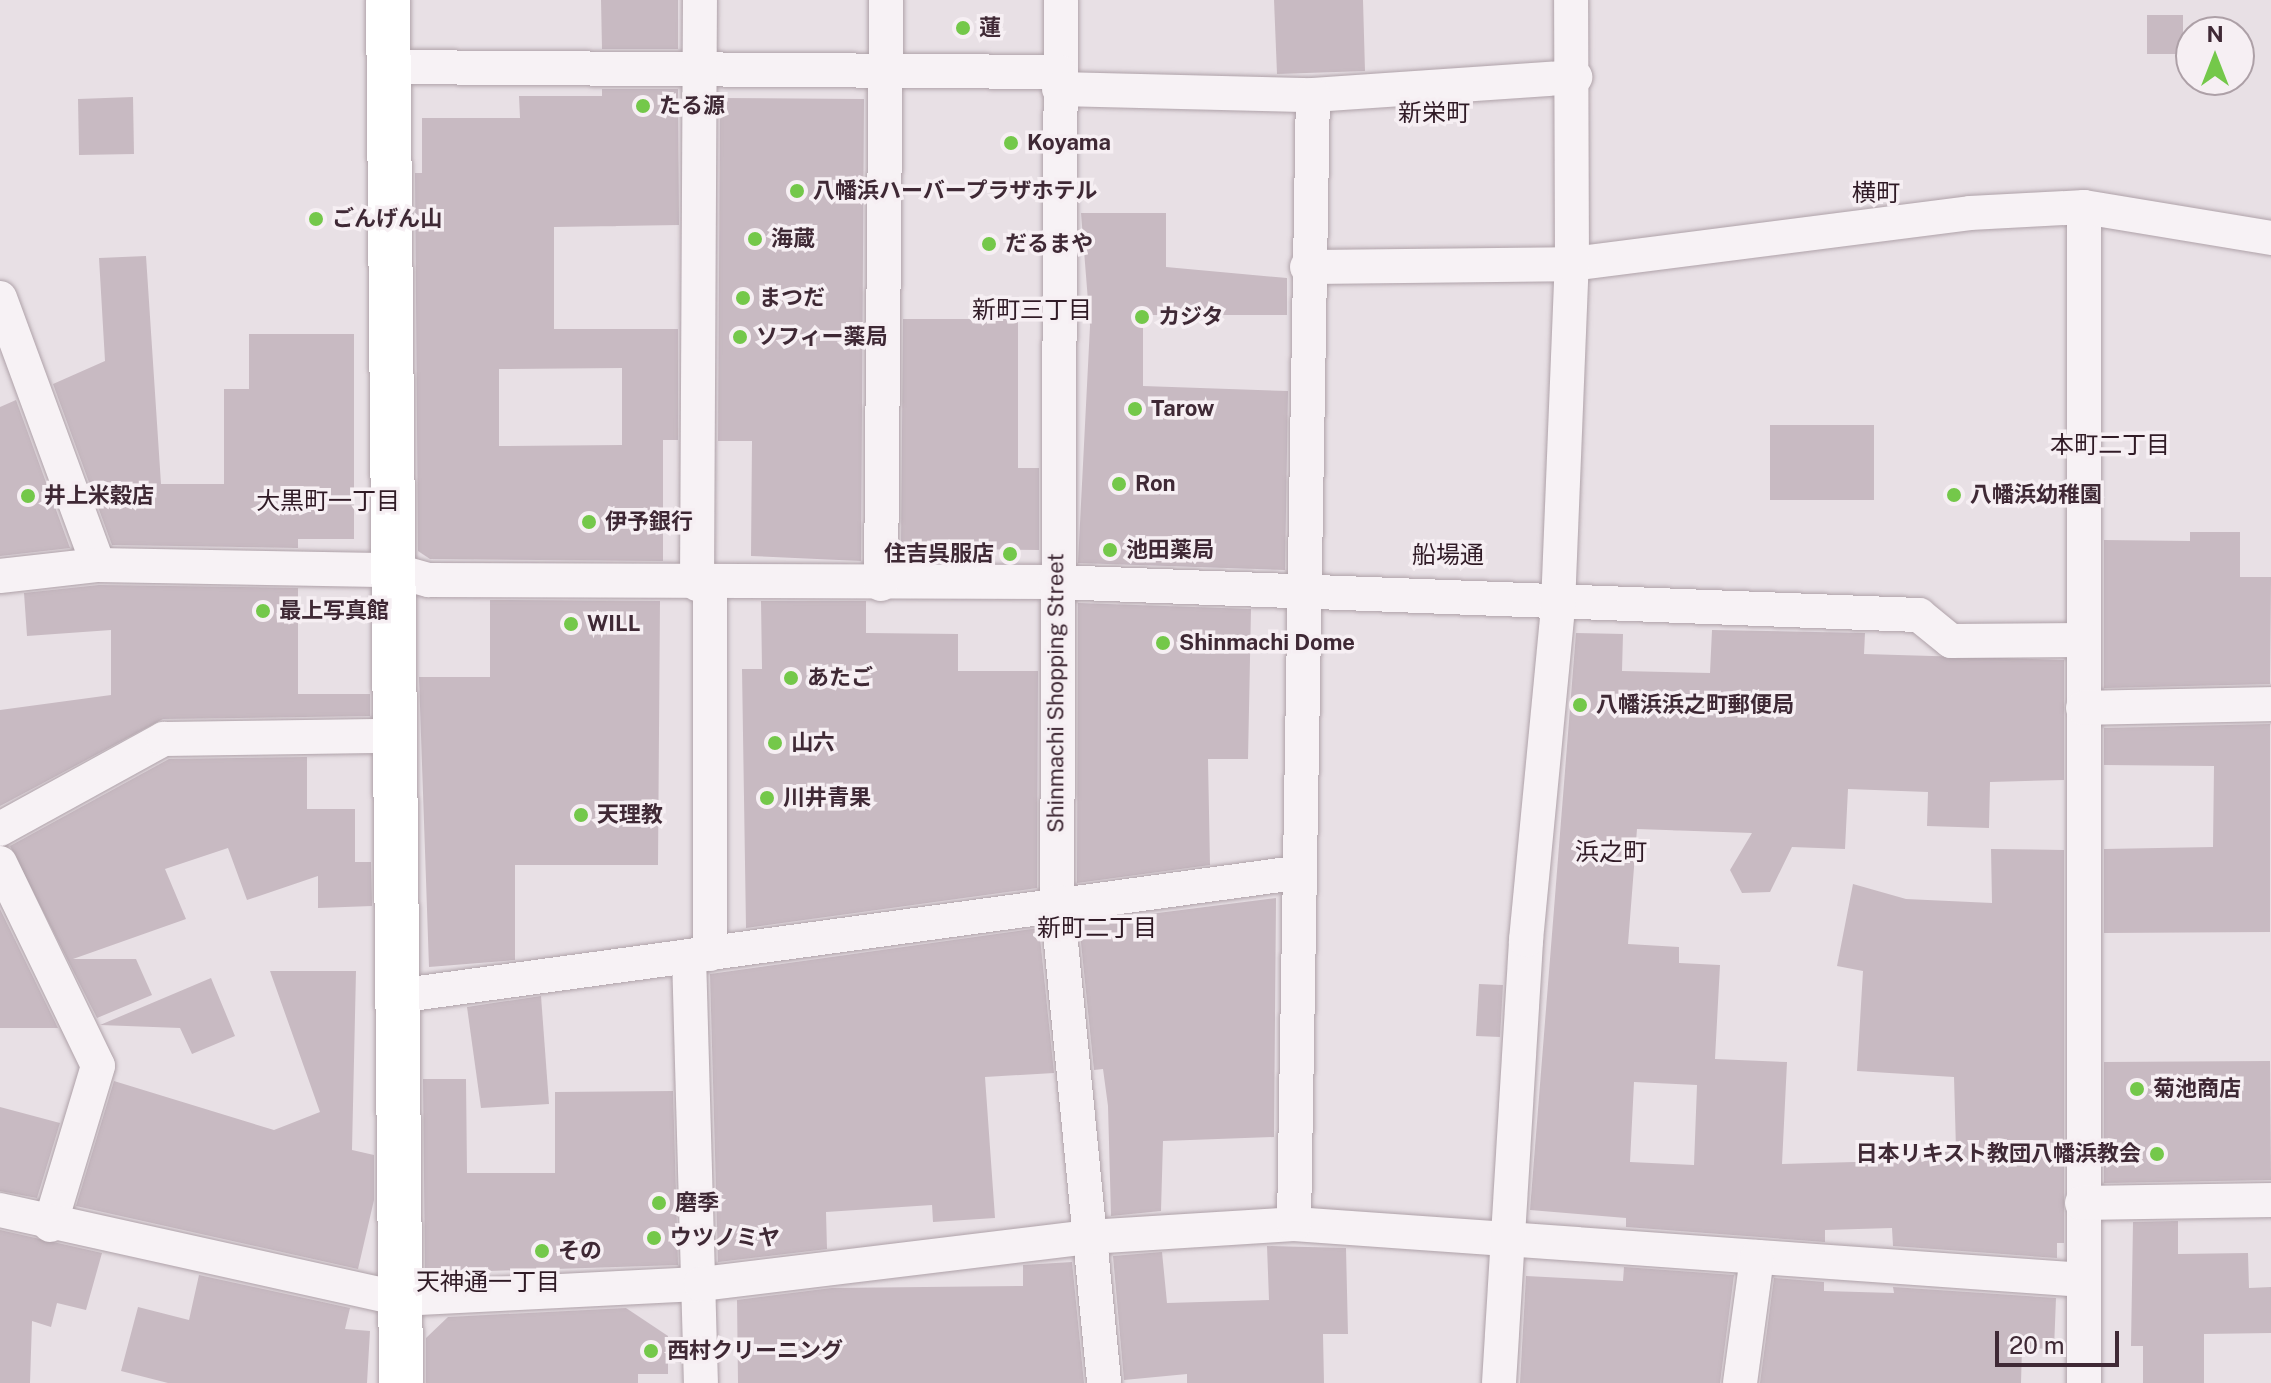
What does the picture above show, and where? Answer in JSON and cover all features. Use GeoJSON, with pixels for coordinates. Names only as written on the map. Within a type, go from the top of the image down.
{"type":"FeatureCollection","features":[{"type":"Feature","properties":{"kind":"street"},"geometry":{"type":"LineString","coordinates":[[388,0],[401,1383]]}},
{"type":"Feature","properties":{"kind":"street"},"geometry":{"type":"LineString","coordinates":[[700,0],[704,584],[700,955],[701,1383]]}},
{"type":"Feature","properties":{"kind":"street"},"geometry":{"type":"LineString","coordinates":[[881,584],[886,0]]}},
{"type":"Feature","properties":{"kind":"street","name":"Shinmachi Shopping Street"},"geometry":{"type":"LineString","coordinates":[[1061,0],[1055,582],[1057,902],[1104,1383]]}},
{"type":"Feature","properties":{"kind":"street"},"geometry":{"type":"LineString","coordinates":[[1499,1383],[1507,1240],[1558,606],[1572,264],[1575,77],[1571,0]]}},
{"type":"Feature","properties":{"kind":"street"},"geometry":{"type":"LineString","coordinates":[[389,67],[886,69],[1313,95],[1575,77]]}},
{"type":"Feature","properties":{"kind":"street"},"geometry":{"type":"LineString","coordinates":[[1294,1224],[1295,873],[1313,95]]}},
{"type":"Feature","properties":{"kind":"street"},"geometry":{"type":"LineString","coordinates":[[1307,267],[1572,264],[1970,213],[2084,207],[2271,238]]}},
{"type":"Feature","properties":{"kind":"street"},"geometry":{"type":"LineString","coordinates":[[2084,207],[2084,1383]]}},
{"type":"Feature","properties":{"kind":"street"},"geometry":{"type":"LineString","coordinates":[[0,298],[98,565]]}},
{"type":"Feature","properties":{"kind":"street"},"geometry":{"type":"LineString","coordinates":[[0,576],[98,565],[393,570],[429,580],[704,584],[1055,582],[1301,590],[1558,606],[1919,615],[1951,641],[2084,640]]}},
{"type":"Feature","properties":{"kind":"street"},"geometry":{"type":"LineString","coordinates":[[2083,708],[2271,704]]}},
{"type":"Feature","properties":{"kind":"street"},"geometry":{"type":"LineString","coordinates":[[0,829],[164,739],[393,736]]}},
{"type":"Feature","properties":{"kind":"street"},"geometry":{"type":"LineString","coordinates":[[0,863],[98,1066],[50,1225]]}},
{"type":"Feature","properties":{"kind":"street"},"geometry":{"type":"LineString","coordinates":[[397,996],[1057,902],[1295,873]]}},
{"type":"Feature","properties":{"kind":"street"},"geometry":{"type":"LineString","coordinates":[[2082,1203],[2271,1200]]}},
{"type":"Feature","properties":{"kind":"street"},"geometry":{"type":"LineString","coordinates":[[0,1210],[50,1225],[401,1299],[701,1284],[1089,1237],[1294,1224],[2084,1280]]}},
{"type":"Feature","properties":{"kind":"street"},"geometry":{"type":"LineString","coordinates":[[1740,1383],[1757,1257]]}},
{"type":"Feature","properties":{"kind":"building"},"geometry":{"type":"Polygon","coordinates":[[[601,0],[678,0],[678,49],[602,49],[601,0]]]}},
{"type":"Feature","properties":{"kind":"building"},"geometry":{"type":"Polygon","coordinates":[[[1274,0],[1363,0],[1365,71],[1277,74],[1274,0]]]}},
{"type":"Feature","properties":{"kind":"building"},"geometry":{"type":"Polygon","coordinates":[[[2147,15],[2183,15],[2175,16],[2175,54],[2147,54],[2147,15]]]}},
{"type":"Feature","properties":{"kind":"building"},"geometry":{"type":"Polygon","coordinates":[[[602,89],[678,89],[679,225],[554,227],[554,329],[678,329],[678,440],[663,440],[663,561],[430,559],[418,551],[415,173],[422,173],[422,118],[520,118],[519,96],[602,96],[602,89]],[[622,368],[499,369],[499,446],[622,445],[622,368]]]}},
{"type":"Feature","properties":{"kind":"building"},"geometry":{"type":"Polygon","coordinates":[[[133,97],[134,154],[79,155],[78,99],[133,97]]]}},
{"type":"Feature","properties":{"kind":"building"},"geometry":{"type":"Polygon","coordinates":[[[720,98],[864,99],[861,561],[751,556],[752,441],[718,441],[720,98]]]}},
{"type":"Feature","properties":{"kind":"building"},"geometry":{"type":"Polygon","coordinates":[[[1081,213],[1166,213],[1166,267],[1287,278],[1287,315],[1143,315],[1143,386],[1288,391],[1285,570],[1078,563],[1090,326],[1081,213]]]}},
{"type":"Feature","properties":{"kind":"building"},"geometry":{"type":"Polygon","coordinates":[[[146,256],[161,484],[224,484],[224,389],[249,389],[249,334],[354,334],[354,539],[298,539],[298,548],[112,545],[53,384],[105,361],[99,258],[146,256]]]}},
{"type":"Feature","properties":{"kind":"building"},"geometry":{"type":"Polygon","coordinates":[[[903,319],[1018,319],[1018,468],[1039,468],[1039,550],[901,548],[903,319]]]}},
{"type":"Feature","properties":{"kind":"building"},"geometry":{"type":"Polygon","coordinates":[[[16,400],[70,548],[0,556],[0,407],[16,400]]]}},
{"type":"Feature","properties":{"kind":"building"},"geometry":{"type":"Polygon","coordinates":[[[1770,425],[1874,425],[1874,500],[1770,500],[1770,425]]]}},
{"type":"Feature","properties":{"kind":"building"},"geometry":{"type":"Polygon","coordinates":[[[2190,532],[2240,532],[2240,577],[2271,577],[2270,684],[2104,688],[2104,540],[2190,541],[2190,532]]]}},
{"type":"Feature","properties":{"kind":"building"},"geometry":{"type":"Polygon","coordinates":[[[99,585],[298,588],[298,694],[370,694],[370,716],[163,719],[0,806],[0,710],[111,695],[111,630],[27,636],[24,593],[99,585]]]}},
{"type":"Feature","properties":{"kind":"building"},"geometry":{"type":"Polygon","coordinates":[[[490,600],[660,601],[658,865],[515,865],[515,960],[429,967],[419,677],[490,677],[490,600]]]}},
{"type":"Feature","properties":{"kind":"building"},"geometry":{"type":"Polygon","coordinates":[[[761,601],[866,601],[866,633],[958,634],[958,671],[1038,671],[1037,888],[746,928],[742,669],[762,669],[761,601]]]}},
{"type":"Feature","properties":{"kind":"building"},"geometry":{"type":"Polygon","coordinates":[[[1078,603],[1251,609],[1248,759],[1208,759],[1210,865],[1077,883],[1078,603]]]}},
{"type":"Feature","properties":{"kind":"building"},"geometry":{"type":"Polygon","coordinates":[[[1712,630],[1865,633],[1864,654],[2064,660],[2064,780],[1990,782],[1989,828],[1927,826],[1928,792],[1848,789],[1845,849],[1792,847],[1770,892],[1742,893],[1730,870],[1752,833],[1637,829],[1628,944],[1679,947],[1679,963],[1720,965],[1715,1059],[1787,1062],[1782,1164],[1891,1161],[1891,1151],[1956,1150],[1954,1077],[1857,1071],[1863,971],[1837,966],[1853,884],[1906,899],[1992,903],[1991,849],[2064,850],[2064,1243],[2057,1243],[2057,1258],[1893,1246],[1892,1228],[1825,1230],[1825,1242],[1626,1227],[1626,1218],[1530,1210],[1576,633],[1623,634],[1622,671],[1710,673],[1712,630]],[[1634,1082],[1630,1162],[1694,1165],[1697,1085],[1634,1082]]]}},
{"type":"Feature","properties":{"kind":"building"},"geometry":{"type":"Polygon","coordinates":[[[2270,724],[2270,932],[2104,933],[2104,849],[2213,847],[2214,766],[2104,765],[2104,728],[2270,724]]]}},
{"type":"Feature","properties":{"kind":"building"},"geometry":{"type":"Polygon","coordinates":[[[307,757],[307,809],[355,809],[355,862],[371,862],[372,906],[318,908],[318,876],[247,900],[228,848],[165,869],[186,919],[73,959],[136,959],[152,995],[97,1018],[10,846],[169,759],[307,757]]]}},
{"type":"Feature","properties":{"kind":"building"},"geometry":{"type":"Polygon","coordinates":[[[1276,898],[1274,1137],[1163,1141],[1161,1211],[1111,1216],[1108,1106],[1103,1069],[1094,1070],[1079,923],[1276,898]]]}},
{"type":"Feature","properties":{"kind":"building"},"geometry":{"type":"Polygon","coordinates":[[[0,909],[58,1028],[0,1028],[0,909]]]}},
{"type":"Feature","properties":{"kind":"building"},"geometry":{"type":"Polygon","coordinates":[[[1039,928],[1054,1073],[985,1077],[995,1218],[933,1222],[932,1205],[826,1212],[827,1249],[718,1262],[710,974],[1039,928]]]}},
{"type":"Feature","properties":{"kind":"building"},"geometry":{"type":"Polygon","coordinates":[[[270,971],[356,971],[352,1150],[374,1155],[374,1200],[358,1269],[76,1206],[114,1081],[274,1130],[320,1112],[270,971]]]}},
{"type":"Feature","properties":{"kind":"building"},"geometry":{"type":"Polygon","coordinates":[[[211,978],[235,1036],[192,1054],[180,1028],[100,1025],[211,978]]]}},
{"type":"Feature","properties":{"kind":"building"},"geometry":{"type":"Polygon","coordinates":[[[1479,984],[1503,985],[1500,1037],[1476,1036],[1479,984]]]}},
{"type":"Feature","properties":{"kind":"building"},"geometry":{"type":"Polygon","coordinates":[[[541,996],[549,1104],[481,1108],[467,1007],[541,996]]]}},
{"type":"Feature","properties":{"kind":"building"},"geometry":{"type":"Polygon","coordinates":[[[2270,1061],[2271,1180],[2104,1183],[2104,1062],[2270,1061]]]}},
{"type":"Feature","properties":{"kind":"building"},"geometry":{"type":"Polygon","coordinates":[[[423,1079],[466,1079],[467,1173],[555,1173],[555,1092],[673,1091],[678,1265],[425,1273],[423,1079]]]}},
{"type":"Feature","properties":{"kind":"building"},"geometry":{"type":"Polygon","coordinates":[[[0,1107],[60,1123],[37,1198],[0,1191],[0,1107]]]}},
{"type":"Feature","properties":{"kind":"building"},"geometry":{"type":"Polygon","coordinates":[[[2178,1221],[2178,1254],[2248,1253],[2249,1288],[2271,1287],[2271,1333],[2204,1334],[2204,1383],[2143,1383],[2143,1346],[2131,1346],[2133,1222],[2178,1221]]]}},
{"type":"Feature","properties":{"kind":"building"},"geometry":{"type":"Polygon","coordinates":[[[0,1230],[102,1253],[86,1310],[57,1303],[51,1327],[32,1321],[30,1383],[0,1383],[0,1230]]]}},
{"type":"Feature","properties":{"kind":"building"},"geometry":{"type":"Polygon","coordinates":[[[1267,1246],[1346,1248],[1348,1334],[1323,1334],[1324,1383],[1187,1383],[1187,1374],[1124,1380],[1113,1256],[1162,1252],[1167,1303],[1269,1300],[1267,1246]]]}},
{"type":"Feature","properties":{"kind":"building"},"geometry":{"type":"Polygon","coordinates":[[[1072,1262],[1084,1383],[738,1383],[737,1300],[832,1288],[1023,1286],[1023,1265],[1072,1262]]]}},
{"type":"Feature","properties":{"kind":"building"},"geometry":{"type":"Polygon","coordinates":[[[1624,1267],[1734,1275],[1720,1383],[1520,1383],[1526,1276],[1623,1281],[1624,1267]]]}},
{"type":"Feature","properties":{"kind":"building"},"geometry":{"type":"Polygon","coordinates":[[[199,1275],[350,1308],[345,1329],[370,1331],[367,1383],[168,1383],[121,1371],[138,1307],[189,1320],[199,1275]]]}},
{"type":"Feature","properties":{"kind":"building"},"geometry":{"type":"Polygon","coordinates":[[[1774,1278],[1824,1282],[1824,1291],[1894,1293],[1893,1287],[2056,1298],[2054,1349],[2022,1348],[2021,1383],[1760,1383],[1774,1278]]]}},
{"type":"Feature","properties":{"kind":"building"},"geometry":{"type":"Polygon","coordinates":[[[626,1308],[668,1336],[668,1374],[638,1374],[638,1383],[426,1383],[426,1338],[448,1317],[626,1308]]]}},
{"type":"Feature","properties":{"kind":"place","name":"蓮"},"geometry":{"type":"Point","coordinates":[963,28]}},
{"type":"Feature","properties":{"kind":"place","name":"たる源"},"geometry":{"type":"Point","coordinates":[643,106]}},
{"type":"Feature","properties":{"kind":"place","name":"Koyama"},"geometry":{"type":"Point","coordinates":[1011,143]}},
{"type":"Feature","properties":{"kind":"place","name":"八幡浜ハーバープラザホテル"},"geometry":{"type":"Point","coordinates":[797,191]}},
{"type":"Feature","properties":{"kind":"place","name":"ごんげん山"},"geometry":{"type":"Point","coordinates":[316,219]}},
{"type":"Feature","properties":{"kind":"place","name":"海蔵"},"geometry":{"type":"Point","coordinates":[755,239]}},
{"type":"Feature","properties":{"kind":"place","name":"だるまや"},"geometry":{"type":"Point","coordinates":[989,244]}},
{"type":"Feature","properties":{"kind":"place","name":"まつだ"},"geometry":{"type":"Point","coordinates":[743,298]}},
{"type":"Feature","properties":{"kind":"place","name":"カジタ"},"geometry":{"type":"Point","coordinates":[1142,317]}},
{"type":"Feature","properties":{"kind":"place","name":"ソフィー薬局"},"geometry":{"type":"Point","coordinates":[740,337]}},
{"type":"Feature","properties":{"kind":"place","name":"Tarow"},"geometry":{"type":"Point","coordinates":[1135,409]}},
{"type":"Feature","properties":{"kind":"place","name":"Ron"},"geometry":{"type":"Point","coordinates":[1119,484]}},
{"type":"Feature","properties":{"kind":"place","name":"八幡浜幼稚園"},"geometry":{"type":"Point","coordinates":[1954,495]}},
{"type":"Feature","properties":{"kind":"place","name":"井上米穀店"},"geometry":{"type":"Point","coordinates":[28,496]}},
{"type":"Feature","properties":{"kind":"place","name":"伊予銀行"},"geometry":{"type":"Point","coordinates":[589,522]}},
{"type":"Feature","properties":{"kind":"place","name":"池田薬局"},"geometry":{"type":"Point","coordinates":[1110,550]}},
{"type":"Feature","properties":{"kind":"place","name":"住吉呉服店"},"geometry":{"type":"Point","coordinates":[1010,554]}},
{"type":"Feature","properties":{"kind":"place","name":"最上写真館"},"geometry":{"type":"Point","coordinates":[263,611]}},
{"type":"Feature","properties":{"kind":"place","name":"WILL"},"geometry":{"type":"Point","coordinates":[571,624]}},
{"type":"Feature","properties":{"kind":"place","name":"Shinmachi Dome"},"geometry":{"type":"Point","coordinates":[1163,643]}},
{"type":"Feature","properties":{"kind":"place","name":"あたご"},"geometry":{"type":"Point","coordinates":[791,678]}},
{"type":"Feature","properties":{"kind":"place","name":"八幡浜浜之町郵便局"},"geometry":{"type":"Point","coordinates":[1580,705]}},
{"type":"Feature","properties":{"kind":"place","name":"山六"},"geometry":{"type":"Point","coordinates":[775,743]}},
{"type":"Feature","properties":{"kind":"place","name":"川井青果"},"geometry":{"type":"Point","coordinates":[767,798]}},
{"type":"Feature","properties":{"kind":"place","name":"天理教"},"geometry":{"type":"Point","coordinates":[581,815]}},
{"type":"Feature","properties":{"kind":"place","name":"菊池商店"},"geometry":{"type":"Point","coordinates":[2137,1089]}},
{"type":"Feature","properties":{"kind":"place","name":"日本リキスト教団八幡浜教会"},"geometry":{"type":"Point","coordinates":[2157,1154]}},
{"type":"Feature","properties":{"kind":"place","name":"磨季"},"geometry":{"type":"Point","coordinates":[659,1203]}},
{"type":"Feature","properties":{"kind":"place","name":"ウツノミヤ"},"geometry":{"type":"Point","coordinates":[654,1238]}},
{"type":"Feature","properties":{"kind":"place","name":"その"},"geometry":{"type":"Point","coordinates":[542,1251]}},
{"type":"Feature","properties":{"kind":"place","name":"西村クリーニング"},"geometry":{"type":"Point","coordinates":[651,1351]}},
{"type":"Feature","properties":{"kind":"district","name":"新栄町"},"geometry":{"type":"Point","coordinates":[1434,113]}},
{"type":"Feature","properties":{"kind":"district","name":"横町"},"geometry":{"type":"Point","coordinates":[1876,193]}},
{"type":"Feature","properties":{"kind":"district","name":"新町三丁目"},"geometry":{"type":"Point","coordinates":[1032,310]}},
{"type":"Feature","properties":{"kind":"district","name":"本町二丁目"},"geometry":{"type":"Point","coordinates":[2110,445]}},
{"type":"Feature","properties":{"kind":"district","name":"大黒町一丁目"},"geometry":{"type":"Point","coordinates":[328,501]}},
{"type":"Feature","properties":{"kind":"district","name":"船場通"},"geometry":{"type":"Point","coordinates":[1448,555]}},
{"type":"Feature","properties":{"kind":"district","name":"浜之町"},"geometry":{"type":"Point","coordinates":[1611,852]}},
{"type":"Feature","properties":{"kind":"district","name":"新町二丁目"},"geometry":{"type":"Point","coordinates":[1097,928]}},
{"type":"Feature","properties":{"kind":"district","name":"天神通一丁目"},"geometry":{"type":"Point","coordinates":[488,1282]}}]}
